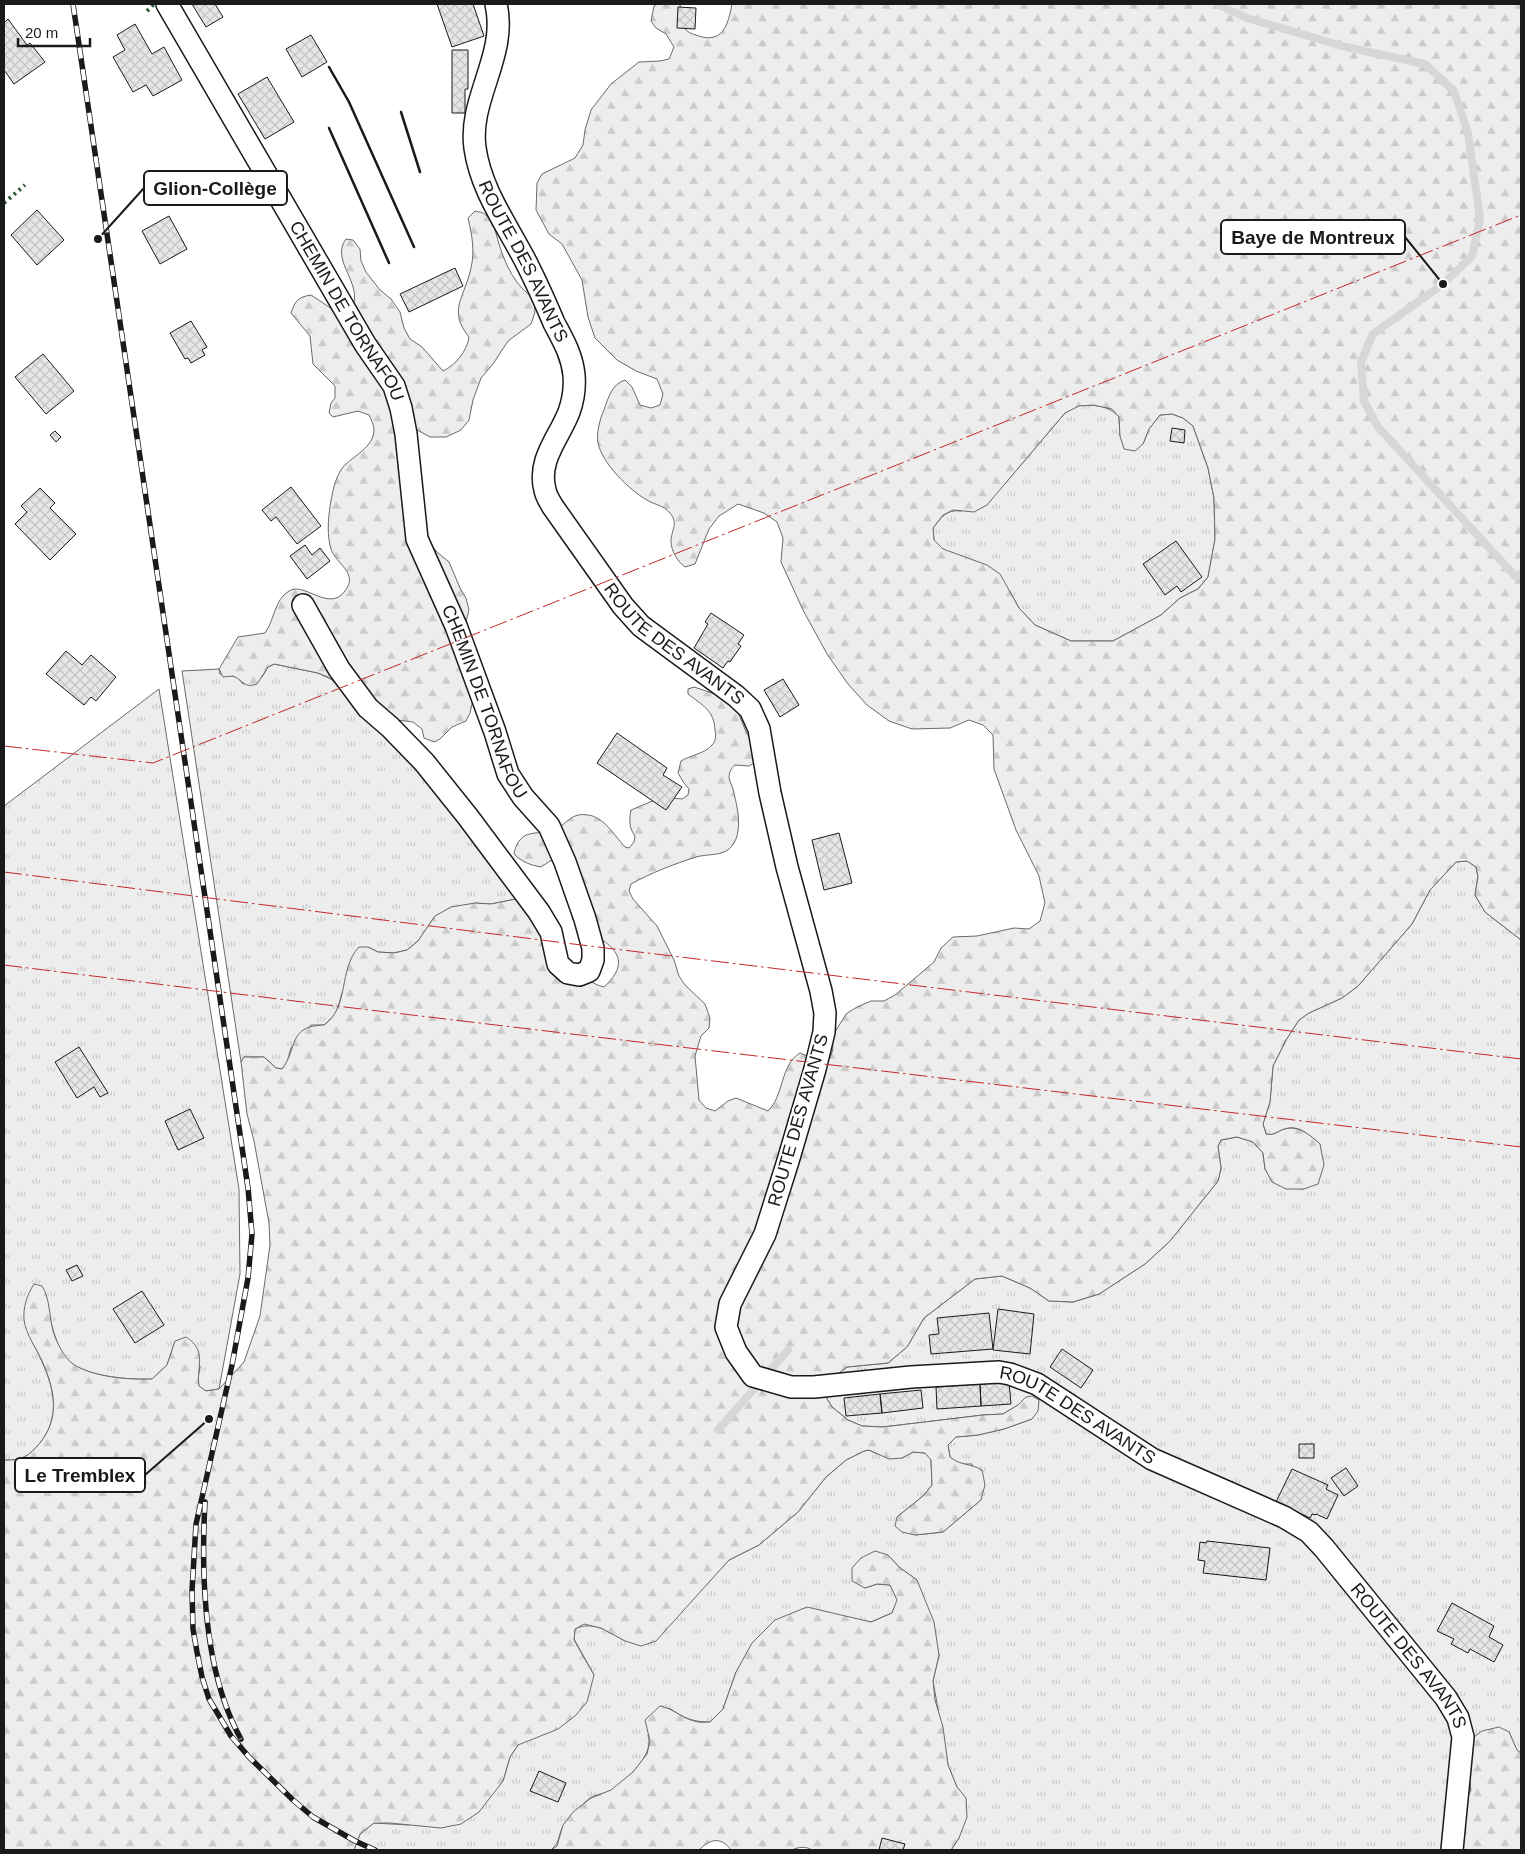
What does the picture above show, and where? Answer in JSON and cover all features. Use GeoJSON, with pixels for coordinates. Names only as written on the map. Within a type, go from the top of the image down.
{"type":"FeatureCollection","features":[{"type":"Feature","properties":{"kind":"street","name":"CHEMIN DE TORNAFOU"},"geometry":{"type":"LineString","coordinates":[[167,4],[365,344],[394,386],[406,434],[416,538],[456,626],[495,732],[508,774],[523,797],[549,826],[565,862],[593,948],[593,960],[589,971],[579,975],[568,973],[558,964],[551,932],[539,912],[424,762],[368,708],[338,669],[303,605]]}},
{"type":"Feature","properties":{"kind":"street","name":"ROUTE DES AVANTS"},"geometry":{"type":"LineString","coordinates":[[496,4],[499,31],[495,56],[479,106],[475,148],[484,180],[500,217],[528,267],[570,353],[574,376],[574,394],[569,413],[547,457],[543,474],[545,490],[553,507],[623,606],[641,626],[744,702],[753,715],[760,729],[770,793],[825,1013],[824,1032],[815,1070],[765,1234],[730,1304],[726,1327],[736,1352],[754,1376],[791,1387],[814,1387],[911,1377],[999,1372],[1010,1374],[1029,1380],[1057,1396],[1152,1459],[1284,1517],[1309,1532],[1446,1698],[1458,1718],[1463,1737],[1452,1850]]}},
{"type":"Feature","properties":{"kind":"green space"},"geometry":{"type":"Polygon","coordinates":[[[657,4],[680,4],[681,21],[686,30],[696,35],[712,37],[722,32],[726,26],[732,4],[1521,4],[1521,940],[1485,912],[1475,895],[1478,877],[1476,867],[1467,861],[1456,862],[1430,890],[1412,924],[1358,986],[1342,998],[1309,1013],[1299,1020],[1273,1066],[1270,1102],[1263,1124],[1266,1134],[1274,1134],[1290,1128],[1304,1132],[1320,1144],[1324,1165],[1318,1184],[1304,1189],[1286,1189],[1272,1182],[1265,1169],[1263,1153],[1253,1142],[1237,1137],[1221,1140],[1218,1146],[1221,1168],[1218,1181],[1170,1241],[1145,1264],[1099,1294],[1073,1302],[1049,1301],[1030,1288],[1002,1276],[975,1279],[924,1318],[907,1347],[888,1363],[847,1367],[839,1373],[826,1397],[832,1407],[848,1420],[862,1426],[883,1427],[1003,1414],[1018,1405],[1026,1397],[1032,1396],[1039,1400],[1038,1411],[1032,1419],[1004,1429],[978,1435],[956,1437],[948,1445],[950,1457],[958,1462],[982,1470],[985,1485],[981,1500],[943,1532],[915,1535],[902,1532],[895,1526],[897,1517],[923,1496],[932,1485],[931,1460],[925,1453],[913,1452],[902,1458],[889,1459],[869,1450],[864,1451],[846,1460],[826,1477],[798,1512],[759,1545],[729,1560],[656,1641],[641,1646],[625,1641],[601,1628],[584,1624],[575,1629],[574,1640],[594,1675],[587,1702],[575,1716],[558,1729],[518,1745],[510,1757],[503,1781],[479,1812],[461,1824],[441,1828],[374,1823],[360,1834],[354,1850],[4,1850],[4,1460],[16,1460],[29,1454],[36,1448],[51,1424],[54,1404],[47,1373],[25,1326],[24,1310],[27,1297],[34,1284],[42,1286],[47,1296],[53,1331],[58,1344],[70,1361],[81,1368],[111,1377],[152,1379],[167,1365],[175,1341],[186,1337],[193,1342],[199,1353],[199,1386],[206,1391],[219,1389],[244,1362],[260,1316],[270,1245],[269,1223],[254,1141],[247,1114],[241,1062],[244,1057],[264,1057],[276,1068],[282,1069],[299,1034],[304,1029],[312,1026],[324,1025],[332,1017],[341,998],[348,966],[359,947],[368,947],[378,952],[394,953],[407,950],[418,941],[435,916],[451,907],[475,903],[491,904],[516,899],[544,936],[568,963],[592,982],[604,987],[615,975],[618,964],[617,955],[603,940],[573,920],[574,906],[556,860],[550,861],[541,867],[523,861],[514,854],[515,850],[519,841],[526,835],[553,831],[570,819],[582,814],[599,819],[625,847],[629,848],[634,842],[635,836],[630,824],[631,810],[662,797],[682,799],[688,795],[689,789],[678,773],[681,761],[709,748],[716,736],[710,713],[688,694],[688,689],[694,687],[724,697],[737,710],[747,734],[755,743],[754,763],[749,766],[735,765],[729,774],[738,812],[737,836],[734,843],[726,851],[696,857],[646,876],[631,884],[629,891],[633,899],[657,926],[674,960],[679,976],[685,985],[705,1004],[710,1018],[709,1028],[701,1036],[695,1056],[699,1100],[706,1108],[715,1111],[728,1101],[736,1098],[768,1111],[777,1097],[785,1073],[794,1058],[800,1053],[822,1062],[830,1058],[833,1049],[832,1037],[846,1014],[871,1001],[884,1001],[895,995],[934,962],[941,948],[953,937],[977,936],[1014,928],[1029,929],[1040,921],[1045,903],[1039,876],[1016,830],[994,769],[993,735],[983,725],[969,720],[950,728],[912,729],[889,721],[867,705],[848,684],[827,654],[803,610],[781,562],[783,538],[777,522],[764,513],[738,504],[719,516],[709,529],[695,564],[685,567],[677,559],[672,549],[673,517],[665,508],[640,496],[625,483],[605,459],[601,451],[598,443],[600,422],[609,396],[617,385],[625,380],[632,387],[640,405],[651,408],[660,405],[663,394],[657,379],[636,371],[617,360],[595,338],[588,317],[582,280],[562,244],[549,234],[536,210],[537,183],[542,174],[575,158],[583,145],[591,110],[611,84],[639,62],[669,59],[674,47],[666,34],[656,28],[651,21],[654,6],[657,4]],[[1093,405],[1079,406],[1065,413],[987,505],[974,512],[953,510],[943,515],[933,528],[934,540],[943,549],[987,565],[1000,574],[1019,608],[1035,625],[1071,641],[1113,641],[1161,615],[1180,598],[1198,589],[1208,577],[1215,539],[1214,498],[1208,468],[1193,426],[1183,418],[1172,414],[1160,415],[1149,429],[1143,444],[1135,451],[1124,449],[1120,436],[1119,417],[1112,409],[1093,405]]]}},
{"type":"Feature","properties":{"kind":"green space"},"geometry":{"type":"Polygon","coordinates":[[[475,211],[485,214],[491,221],[509,269],[522,288],[534,298],[535,312],[531,324],[508,341],[481,378],[473,400],[469,420],[461,430],[446,437],[430,437],[410,426],[397,428],[395,434],[400,443],[426,539],[449,562],[466,598],[469,610],[460,645],[473,700],[470,713],[466,721],[452,727],[440,739],[434,742],[424,738],[422,729],[413,722],[388,719],[328,677],[318,673],[274,664],[268,667],[257,684],[249,685],[233,676],[223,677],[219,669],[238,637],[265,633],[280,599],[289,591],[295,589],[302,590],[332,599],[339,597],[349,585],[348,574],[331,549],[328,528],[330,507],[334,486],[340,471],[371,441],[374,426],[369,415],[358,411],[333,417],[329,413],[331,403],[335,398],[335,386],[313,364],[310,336],[291,313],[294,305],[300,298],[311,295],[332,309],[341,312],[354,303],[353,286],[343,262],[342,254],[342,247],[346,239],[353,240],[360,249],[361,261],[366,272],[380,290],[391,299],[400,312],[404,328],[410,339],[422,347],[443,371],[460,357],[469,337],[459,319],[458,311],[473,255],[473,243],[468,218],[475,211]]]}},
{"type":"Feature","properties":{"kind":"green space"},"geometry":{"type":"Polygon","coordinates":[[[1079,405],[1106,408],[1115,413],[1119,417],[1120,436],[1143,444],[1149,429],[1160,415],[1172,414],[1183,418],[1193,426],[1208,468],[1214,498],[1215,539],[1208,577],[1198,589],[1180,598],[1161,615],[1113,641],[1071,641],[1035,625],[1019,608],[1009,590],[943,549],[934,540],[933,528],[941,518],[951,511],[961,511],[1003,486],[1065,413],[1079,405]]]}},
{"type":"Feature","properties":{"kind":"green space"},"geometry":{"type":"Polygon","coordinates":[[[274,664],[318,673],[337,682],[403,745],[516,899],[491,904],[475,903],[435,916],[418,941],[407,950],[394,953],[378,952],[368,947],[342,993],[336,1014],[324,1025],[311,1025],[291,1048],[287,1062],[282,1069],[276,1068],[264,1057],[244,1057],[241,1062],[182,671],[219,669],[220,674],[237,677],[243,684],[262,677],[268,667],[274,664]]]}},
{"type":"Feature","properties":{"kind":"green space"},"geometry":{"type":"Polygon","coordinates":[[[159,689],[239,1189],[240,1274],[219,1389],[206,1391],[199,1387],[200,1366],[175,1341],[167,1365],[152,1379],[111,1377],[80,1368],[72,1364],[63,1355],[49,1315],[31,1339],[52,1391],[54,1404],[48,1430],[40,1443],[25,1457],[16,1460],[4,1460],[4,806],[159,689]]]}},
{"type":"Feature","properties":{"kind":"green space"},"geometry":{"type":"Polygon","coordinates":[[[1467,861],[1476,867],[1478,877],[1475,895],[1485,912],[1521,940],[1521,1753],[1517,1751],[1509,1732],[1469,1777],[1471,1790],[1466,1801],[1460,1850],[951,1850],[959,1838],[966,1799],[957,1787],[948,1765],[933,1681],[939,1655],[917,1580],[899,1567],[888,1555],[865,1588],[877,1584],[890,1585],[898,1600],[892,1613],[871,1622],[844,1617],[736,1672],[723,1709],[710,1722],[688,1719],[669,1708],[648,1735],[647,1750],[638,1766],[612,1790],[592,1797],[580,1807],[565,1823],[556,1844],[551,1850],[354,1850],[360,1834],[374,1823],[409,1825],[503,1781],[510,1757],[518,1745],[594,1675],[574,1639],[575,1629],[595,1626],[625,1641],[698,1592],[729,1560],[759,1545],[798,1512],[826,1477],[846,1460],[869,1450],[877,1454],[902,1458],[913,1452],[925,1453],[931,1459],[932,1485],[923,1496],[897,1517],[915,1535],[943,1532],[981,1500],[972,1464],[958,1464],[950,1457],[948,1445],[956,1437],[978,1435],[1004,1429],[1032,1419],[1026,1397],[1018,1405],[1003,1414],[883,1427],[862,1426],[848,1420],[832,1407],[826,1397],[839,1373],[847,1367],[888,1363],[907,1347],[924,1318],[975,1279],[1002,1276],[1030,1288],[1049,1301],[1073,1302],[1099,1294],[1145,1264],[1170,1241],[1218,1181],[1221,1168],[1218,1146],[1221,1140],[1237,1137],[1253,1142],[1263,1153],[1265,1169],[1272,1181],[1286,1188],[1304,1189],[1320,1144],[1300,1129],[1295,1128],[1266,1134],[1263,1124],[1270,1102],[1273,1066],[1299,1020],[1309,1013],[1342,998],[1358,986],[1412,924],[1430,890],[1456,862],[1467,861]]]}},
{"type":"Feature","properties":{"kind":"green space"},"geometry":{"type":"Polygon","coordinates":[[[875,1551],[888,1555],[899,1567],[917,1580],[934,1622],[939,1655],[933,1681],[935,1700],[943,1727],[948,1765],[957,1787],[966,1798],[967,1817],[959,1838],[951,1850],[812,1850],[802,1847],[792,1850],[731,1850],[719,1841],[711,1841],[699,1850],[551,1850],[557,1846],[563,1825],[573,1812],[591,1798],[611,1790],[633,1772],[647,1754],[650,1741],[645,1720],[660,1706],[696,1722],[710,1722],[723,1709],[736,1672],[752,1643],[775,1620],[807,1607],[871,1622],[892,1613],[897,1600],[890,1585],[877,1584],[865,1588],[852,1581],[852,1568],[861,1558],[875,1551]]]}},
{"type":"Feature","properties":{"kind":"green space"},"geometry":{"type":"Polygon","coordinates":[[[1499,1727],[1509,1732],[1517,1750],[1521,1753],[1521,1850],[1460,1850],[1466,1801],[1471,1790],[1469,1777],[1470,1740],[1482,1731],[1499,1727]]]}},
{"type":"Feature","properties":{"kind":"building"},"geometry":{"type":"Polygon","coordinates":[[[192,4],[215,4],[223,17],[206,27],[192,4]]]}},
{"type":"Feature","properties":{"kind":"building"},"geometry":{"type":"Polygon","coordinates":[[[437,4],[473,4],[484,36],[452,47],[437,4]]]}},
{"type":"Feature","properties":{"kind":"building"},"geometry":{"type":"Polygon","coordinates":[[[678,7],[696,8],[695,29],[677,28],[678,7]]]}},
{"type":"Feature","properties":{"kind":"building"},"geometry":{"type":"Polygon","coordinates":[[[8,19],[27,45],[30,43],[45,62],[14,84],[4,70],[4,23],[8,19]]]}},
{"type":"Feature","properties":{"kind":"building"},"geometry":{"type":"Polygon","coordinates":[[[135,24],[152,54],[164,47],[182,80],[153,96],[146,85],[133,92],[113,57],[125,50],[117,35],[135,24]]]}},
{"type":"Feature","properties":{"kind":"building"},"geometry":{"type":"Polygon","coordinates":[[[311,35],[327,62],[302,77],[286,49],[311,35]]]}},
{"type":"Feature","properties":{"kind":"building"},"geometry":{"type":"Polygon","coordinates":[[[452,50],[468,50],[468,89],[465,89],[465,113],[452,113],[452,50]]]}},
{"type":"Feature","properties":{"kind":"building"},"geometry":{"type":"Polygon","coordinates":[[[267,77],[294,122],[265,139],[238,94],[267,77]]]}},
{"type":"Feature","properties":{"kind":"building"},"geometry":{"type":"Polygon","coordinates":[[[37,210],[64,240],[37,265],[11,235],[37,210]]]}},
{"type":"Feature","properties":{"kind":"building"},"geometry":{"type":"Polygon","coordinates":[[[169,216],[187,249],[160,264],[142,231],[169,216]]]}},
{"type":"Feature","properties":{"kind":"building"},"geometry":{"type":"Polygon","coordinates":[[[455,268],[463,286],[409,312],[400,294],[455,268]]]}},
{"type":"Feature","properties":{"kind":"building"},"geometry":{"type":"Polygon","coordinates":[[[191,321],[207,347],[202,350],[205,355],[191,363],[188,358],[185,359],[170,333],[191,321]]]}},
{"type":"Feature","properties":{"kind":"building"},"geometry":{"type":"Polygon","coordinates":[[[43,354],[74,391],[46,414],[15,377],[43,354]]]}},
{"type":"Feature","properties":{"kind":"building"},"geometry":{"type":"Polygon","coordinates":[[[1172,428],[1185,430],[1184,443],[1170,441],[1172,428]]]}},
{"type":"Feature","properties":{"kind":"building"},"geometry":{"type":"Polygon","coordinates":[[[55,431],[61,437],[56,442],[50,435],[55,431]]]}},
{"type":"Feature","properties":{"kind":"building"},"geometry":{"type":"Polygon","coordinates":[[[291,487],[321,526],[297,544],[276,517],[271,521],[262,510],[291,487]]]}},
{"type":"Feature","properties":{"kind":"building"},"geometry":{"type":"Polygon","coordinates":[[[40,488],[55,503],[50,508],[76,534],[50,560],[15,524],[27,512],[21,506],[40,488]]]}},
{"type":"Feature","properties":{"kind":"building"},"geometry":{"type":"Polygon","coordinates":[[[1176,541],[1202,577],[1181,592],[1177,586],[1165,595],[1143,564],[1176,541]]]}},
{"type":"Feature","properties":{"kind":"building"},"geometry":{"type":"Polygon","coordinates":[[[305,545],[312,555],[320,548],[330,561],[307,579],[290,556],[305,545]]]}},
{"type":"Feature","properties":{"kind":"building"},"geometry":{"type":"Polygon","coordinates":[[[711,613],[744,635],[738,644],[741,646],[730,662],[728,661],[723,668],[694,648],[708,624],[705,622],[711,613]]]}},
{"type":"Feature","properties":{"kind":"building"},"geometry":{"type":"Polygon","coordinates":[[[66,651],[82,665],[91,655],[116,677],[96,701],[91,697],[84,705],[46,674],[66,651]]]}},
{"type":"Feature","properties":{"kind":"building"},"geometry":{"type":"Polygon","coordinates":[[[783,679],[799,705],[780,717],[764,690],[783,679]]]}},
{"type":"Feature","properties":{"kind":"building"},"geometry":{"type":"Polygon","coordinates":[[[617,733],[667,768],[663,775],[682,787],[666,810],[597,763],[617,733]]]}},
{"type":"Feature","properties":{"kind":"building"},"geometry":{"type":"Polygon","coordinates":[[[839,833],[852,883],[824,890],[812,840],[839,833]]]}},
{"type":"Feature","properties":{"kind":"building"},"geometry":{"type":"Polygon","coordinates":[[[79,1047],[108,1093],[100,1097],[94,1087],[77,1098],[55,1062],[79,1047]]]}},
{"type":"Feature","properties":{"kind":"building"},"geometry":{"type":"Polygon","coordinates":[[[190,1109],[204,1138],[178,1150],[165,1121],[190,1109]]]}},
{"type":"Feature","properties":{"kind":"building"},"geometry":{"type":"Polygon","coordinates":[[[77,1265],[83,1276],[72,1281],[66,1270],[77,1265]]]}},
{"type":"Feature","properties":{"kind":"building"},"geometry":{"type":"Polygon","coordinates":[[[142,1291],[164,1325],[135,1343],[113,1309],[142,1291]]]}},
{"type":"Feature","properties":{"kind":"building"},"geometry":{"type":"Polygon","coordinates":[[[998,1309],[1034,1314],[1030,1354],[993,1350],[998,1309]]]}},
{"type":"Feature","properties":{"kind":"building"},"geometry":{"type":"Polygon","coordinates":[[[989,1313],[993,1349],[931,1354],[929,1335],[939,1334],[937,1318],[989,1313]]]}},
{"type":"Feature","properties":{"kind":"building"},"geometry":{"type":"Polygon","coordinates":[[[1062,1349],[1093,1370],[1081,1388],[1050,1367],[1062,1349]]]}},
{"type":"Feature","properties":{"kind":"building"},"geometry":{"type":"Polygon","coordinates":[[[1009,1382],[1011,1404],[981,1406],[980,1384],[1009,1382]]]}},
{"type":"Feature","properties":{"kind":"building"},"geometry":{"type":"Polygon","coordinates":[[[980,1384],[981,1406],[937,1409],[936,1387],[980,1384]]]}},
{"type":"Feature","properties":{"kind":"building"},"geometry":{"type":"Polygon","coordinates":[[[921,1390],[923,1408],[882,1413],[880,1394],[921,1390]]]}},
{"type":"Feature","properties":{"kind":"building"},"geometry":{"type":"Polygon","coordinates":[[[880,1394],[882,1413],[846,1416],[844,1398],[880,1394]]]}},
{"type":"Feature","properties":{"kind":"building"},"geometry":{"type":"Polygon","coordinates":[[[1299,1444],[1314,1444],[1314,1458],[1299,1458],[1299,1444]]]}},
{"type":"Feature","properties":{"kind":"building"},"geometry":{"type":"Polygon","coordinates":[[[1346,1468],[1358,1486],[1344,1496],[1331,1478],[1346,1468]]]}},
{"type":"Feature","properties":{"kind":"building"},"geometry":{"type":"Polygon","coordinates":[[[1292,1469],[1328,1485],[1326,1489],[1338,1495],[1327,1519],[1316,1514],[1312,1514],[1310,1518],[1276,1502],[1292,1469]]]}},
{"type":"Feature","properties":{"kind":"building"},"geometry":{"type":"Polygon","coordinates":[[[1207,1541],[1270,1548],[1266,1580],[1203,1573],[1205,1561],[1198,1560],[1200,1542],[1206,1543],[1207,1541]]]}},
{"type":"Feature","properties":{"kind":"building"},"geometry":{"type":"Polygon","coordinates":[[[1452,1603],[1494,1626],[1489,1637],[1503,1645],[1494,1662],[1470,1649],[1468,1653],[1451,1644],[1454,1639],[1437,1631],[1452,1603]]]}},
{"type":"Feature","properties":{"kind":"building"},"geometry":{"type":"Polygon","coordinates":[[[539,1771],[566,1783],[558,1802],[530,1791],[539,1771]]]}},
{"type":"Feature","properties":{"kind":"building"},"geometry":{"type":"Polygon","coordinates":[[[882,1838],[905,1844],[903,1850],[879,1850],[882,1838]]]}},
{"type":"Feature","properties":{"kind":"waterway"},"geometry":{"type":"LineString","coordinates":[[1217,4],[1247,18],[1346,47],[1425,64],[1454,91],[1468,133],[1480,219],[1472,256],[1443,284],[1373,334],[1361,362],[1364,401],[1378,427],[1515,576],[1521,574]]}},
{"type":"Feature","properties":{"kind":"waterway"},"geometry":{"type":"LineString","coordinates":[[718,1430],[788,1350]]}},
{"type":"Feature","properties":{"kind":"railway"},"geometry":{"type":"LineString","coordinates":[[73,4],[248,1188],[252,1234],[248,1278],[232,1365],[196,1524],[192,1591],[193,1629],[202,1677],[209,1699],[231,1736],[249,1757],[313,1817],[375,1850]]}},
{"type":"Feature","properties":{"kind":"railway"},"geometry":{"type":"LineString","coordinates":[[205,1502],[205,1592],[212,1654],[219,1684],[241,1739]]}},
{"type":"Feature","properties":{"kind":"hedge"},"geometry":{"type":"LineString","coordinates":[[147,11],[154,4]]}},
{"type":"Feature","properties":{"kind":"hedge"},"geometry":{"type":"LineString","coordinates":[[4,203],[25,185]]}},
{"type":"Feature","properties":{"kind":"wall"},"geometry":{"type":"LineString","coordinates":[[329,67],[349,102],[414,247]]}},
{"type":"Feature","properties":{"kind":"wall"},"geometry":{"type":"LineString","coordinates":[[401,112],[420,172]]}},
{"type":"Feature","properties":{"kind":"wall"},"geometry":{"type":"LineString","coordinates":[[329,128],[389,263]]}},
{"type":"Feature","properties":{"kind":"power"},"geometry":{"type":"LineString","coordinates":[[4,746],[153,763],[1521,215]]}},
{"type":"Feature","properties":{"kind":"power"},"geometry":{"type":"LineString","coordinates":[[4,872],[565,943],[1521,1059]]}},
{"type":"Feature","properties":{"kind":"power"},"geometry":{"type":"LineString","coordinates":[[4,965],[1521,1147]]}},
{"type":"Feature","properties":{"kind":"place","name":"Glion-Collège"},"geometry":{"type":"Point","coordinates":[98,239]}},
{"type":"Feature","properties":{"kind":"place","name":"Baye de Montreux"},"geometry":{"type":"Point","coordinates":[1443,284]}},
{"type":"Feature","properties":{"kind":"place","name":"Le Tremblex"},"geometry":{"type":"Point","coordinates":[209,1419]}}]}
